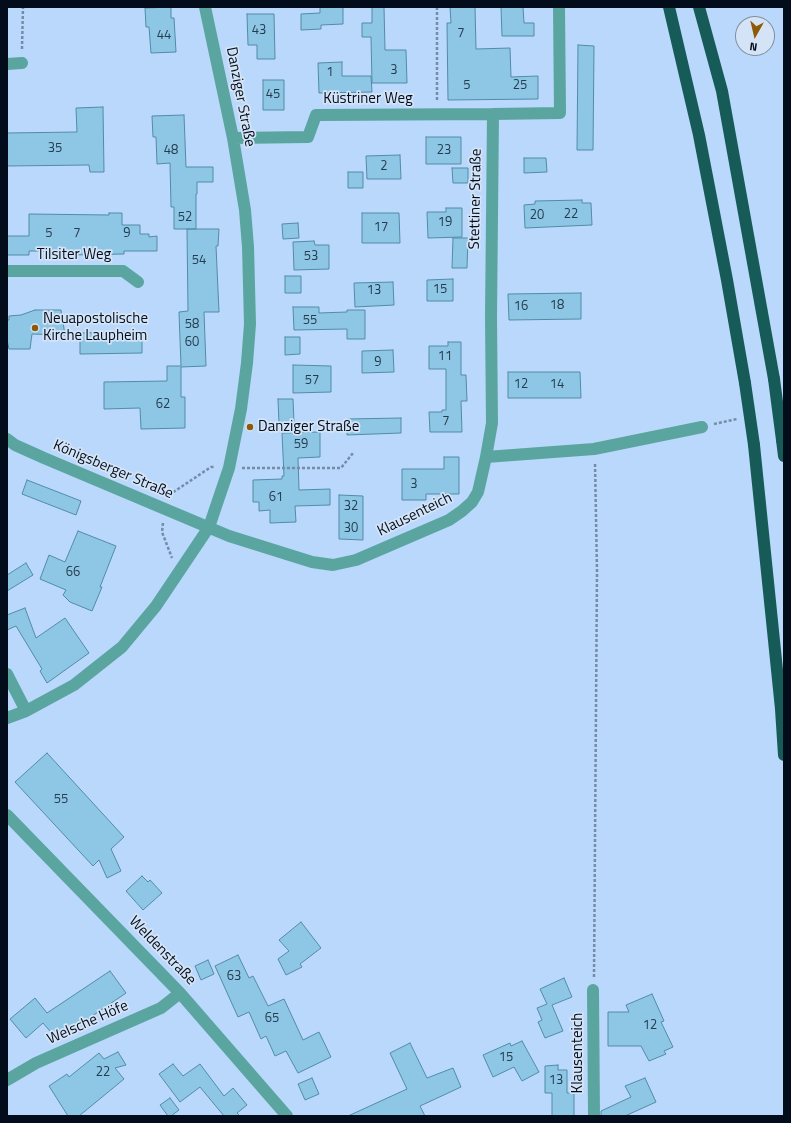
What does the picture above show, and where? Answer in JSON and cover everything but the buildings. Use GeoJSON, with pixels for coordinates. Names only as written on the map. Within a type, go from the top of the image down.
{"type":"FeatureCollection","features":[{"type":"Feature","properties":{"kind":"highway"},"geometry":{"type":"LineString","coordinates":[[668,7],[699,135],[745,384],[754,445],[781,709],[784,755]]}},
{"type":"Feature","properties":{"kind":"highway"},"geometry":{"type":"LineString","coordinates":[[699,7],[722,91],[774,379],[784,456]]}},
{"type":"Feature","properties":{"kind":"street","name":"Danziger Straße"},"geometry":{"type":"LineString","coordinates":[[7,718],[26,711],[74,685],[122,647],[156,606],[209,527],[229,468],[241,409],[250,324],[248,247],[245,210],[233,138],[205,7]]}},
{"type":"Feature","properties":{"kind":"street"},"geometry":{"type":"LineString","coordinates":[[494,114],[560,113],[559,7]]}},
{"type":"Feature","properties":{"kind":"street"},"geometry":{"type":"LineString","coordinates":[[7,64],[22,63]]}},
{"type":"Feature","properties":{"kind":"street","name":"Küstriner Weg"},"geometry":{"type":"LineString","coordinates":[[233,138],[308,136],[316,115],[494,114]]}},
{"type":"Feature","properties":{"kind":"street","name":"Stettiner Straße"},"geometry":{"type":"LineString","coordinates":[[486,457],[492,423],[491,310],[494,114]]}},
{"type":"Feature","properties":{"kind":"street","name":"Tilsiter Weg"},"geometry":{"type":"LineString","coordinates":[[7,271],[123,271],[138,282]]}},
{"type":"Feature","properties":{"kind":"street"},"geometry":{"type":"LineString","coordinates":[[486,457],[594,449],[702,427]]}},
{"type":"Feature","properties":{"kind":"street","name":"Königsberger Straße"},"geometry":{"type":"LineString","coordinates":[[7,439],[15,445],[44,458],[209,527]]}},
{"type":"Feature","properties":{"kind":"street","name":"Klausenteich"},"geometry":{"type":"LineString","coordinates":[[209,527],[229,536],[312,562],[333,565],[356,560],[449,520],[462,511],[472,502],[478,492],[486,457]]}},
{"type":"Feature","properties":{"kind":"street"},"geometry":{"type":"LineString","coordinates":[[7,674],[26,711]]}},
{"type":"Feature","properties":{"kind":"street","name":"Weldenstraße"},"geometry":{"type":"LineString","coordinates":[[7,815],[180,993],[287,1116]]}},
{"type":"Feature","properties":{"kind":"street","name":"Klausenteich"},"geometry":{"type":"LineString","coordinates":[[594,990],[594,1116]]}},
{"type":"Feature","properties":{"kind":"street","name":"Welsche Höfe"},"geometry":{"type":"LineString","coordinates":[[7,1080],[36,1063],[161,1008],[180,993]]}},
{"type":"Feature","properties":{"kind":"path"},"geometry":{"type":"LineString","coordinates":[[22,63],[23,7]]}},
{"type":"Feature","properties":{"kind":"path"},"geometry":{"type":"LineString","coordinates":[[437,7],[437,114]]}},
{"type":"Feature","properties":{"kind":"path"},"geometry":{"type":"LineString","coordinates":[[594,449],[597,572],[594,799],[594,990]]}},
{"type":"Feature","properties":{"kind":"path"},"geometry":{"type":"LineString","coordinates":[[229,468],[341,468],[353,453]]}},
{"type":"Feature","properties":{"kind":"place","name":"Neuapostolische Kirche Laupheim"},"geometry":{"type":"Point","coordinates":[35,328]}},
{"type":"Feature","properties":{"kind":"place","name":"Danziger Straße"},"geometry":{"type":"Point","coordinates":[250,427]}}]}
